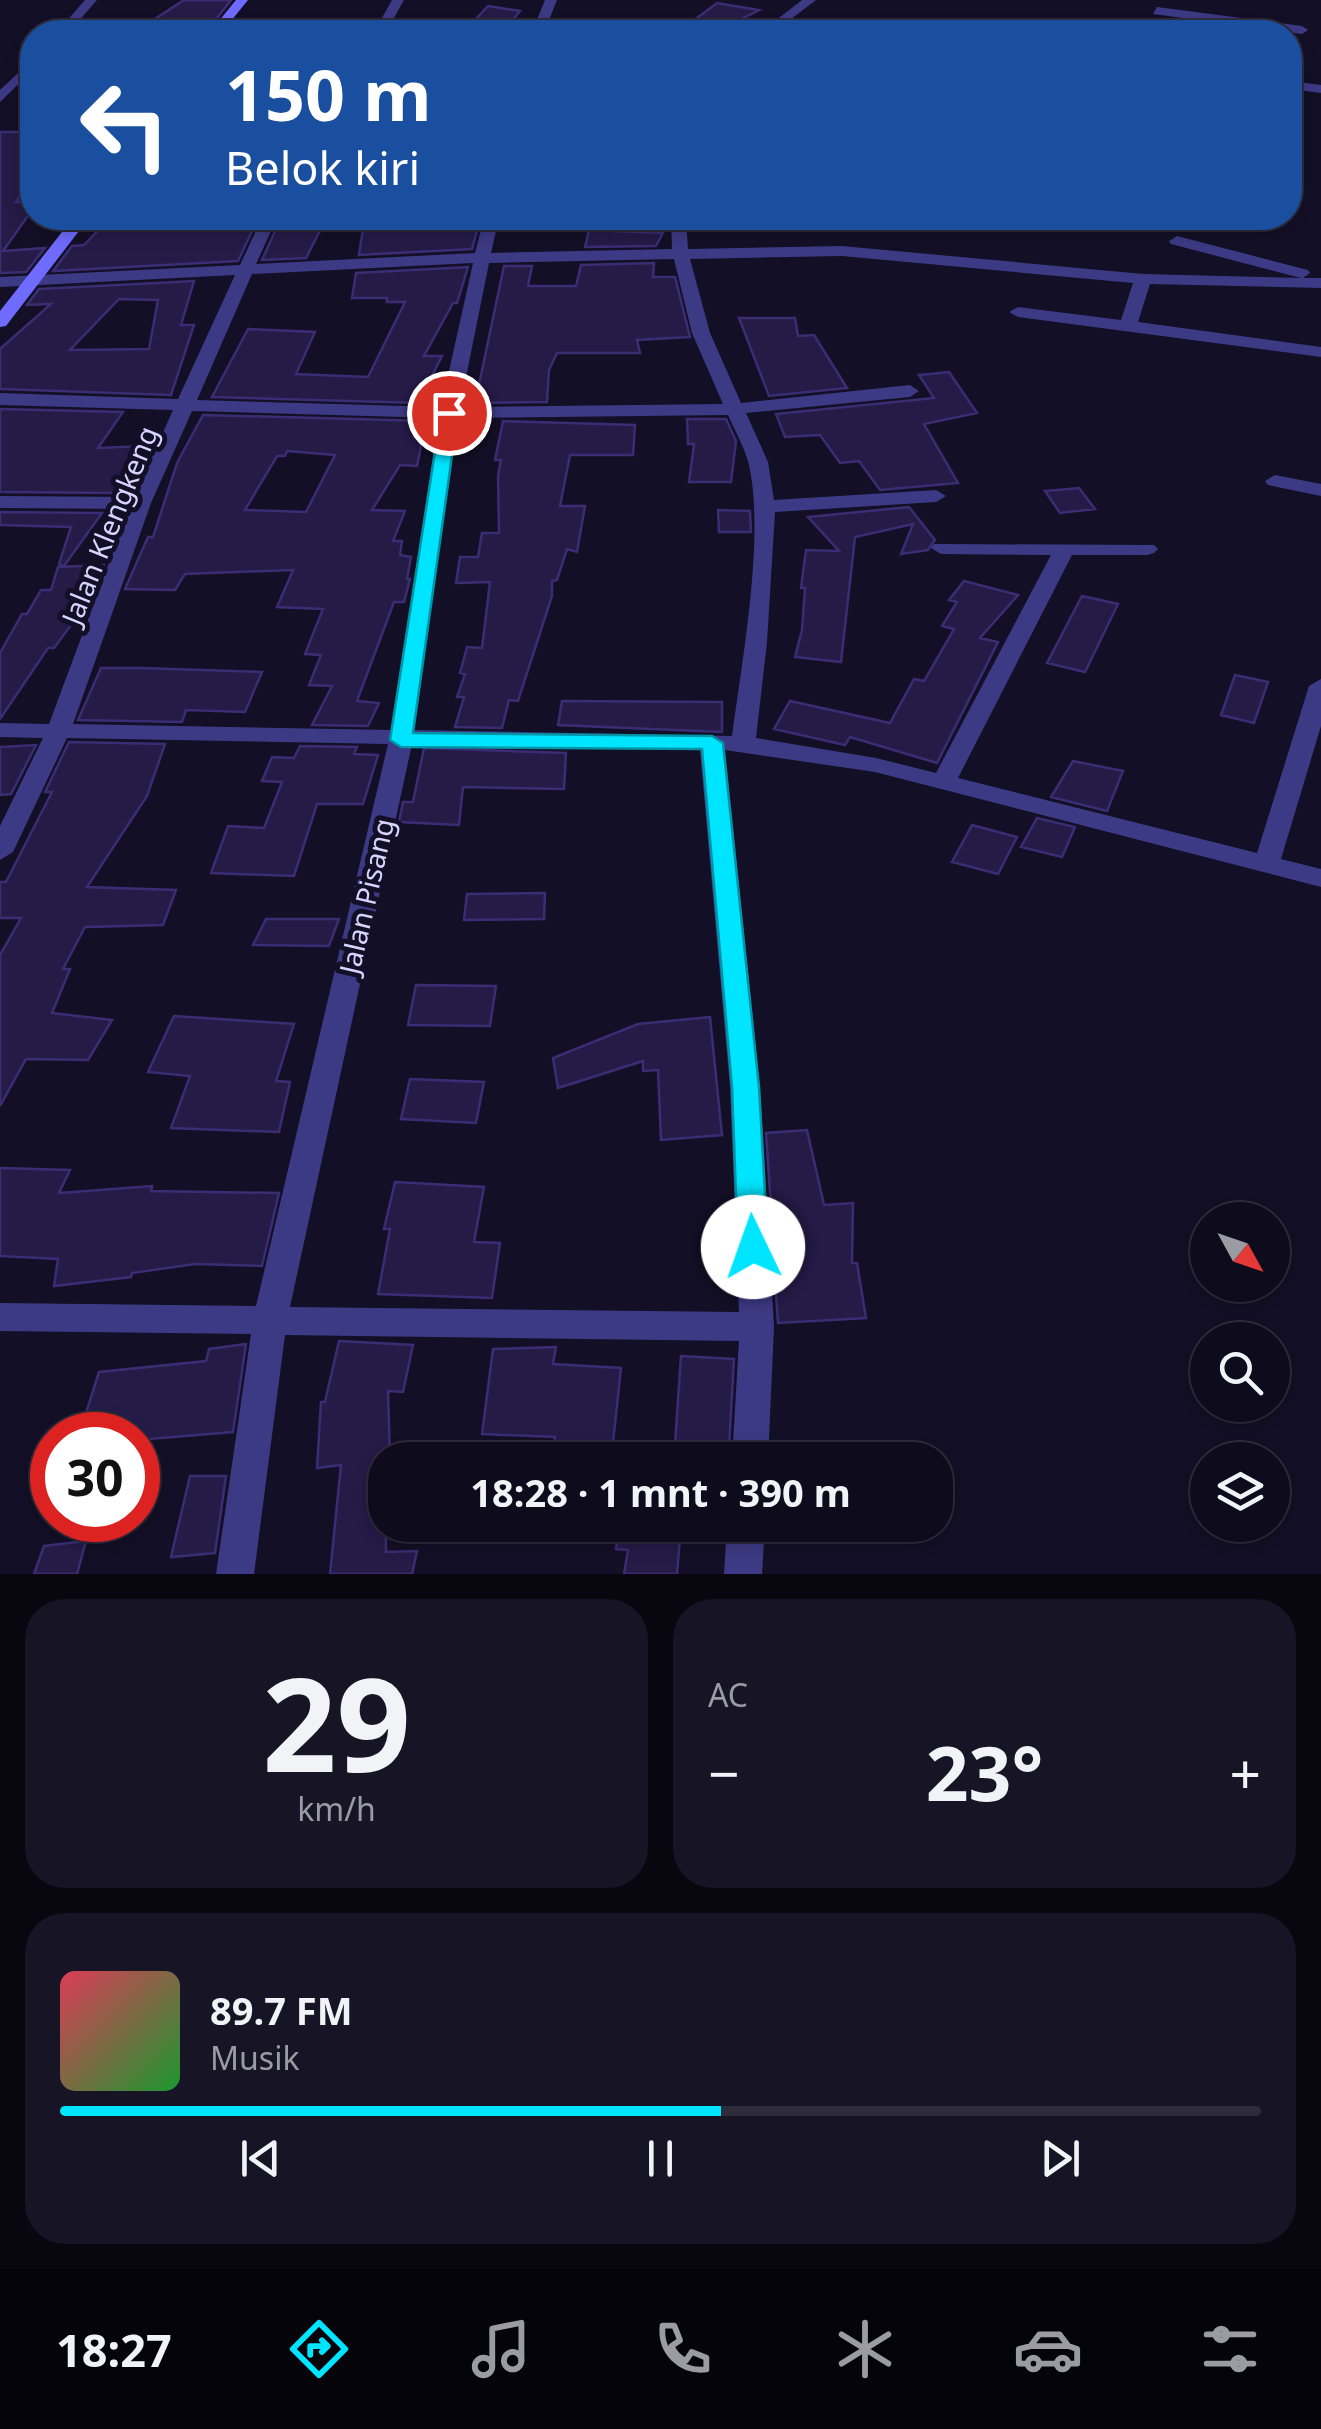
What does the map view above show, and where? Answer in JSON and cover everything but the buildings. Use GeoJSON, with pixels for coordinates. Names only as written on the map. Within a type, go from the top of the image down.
{"type":"FeatureCollection","features":[{"type":"Feature","properties":{"kind":"main road"},"geometry":{"type":"LineString","coordinates":[[226,20],[242,0]]}},
{"type":"Feature","properties":{"kind":"main road"},"geometry":{"type":"LineString","coordinates":[[0,322],[72,230]]}},
{"type":"Feature","properties":{"kind":"street"},"geometry":{"type":"LineString","coordinates":[[74,20],[91,0]]}},
{"type":"Feature","properties":{"kind":"street"},"geometry":{"type":"LineString","coordinates":[[782,0],[809,1]]}},
{"type":"Feature","properties":{"kind":"street"},"geometry":{"type":"LineString","coordinates":[[783,20],[809,1]]}},
{"type":"Feature","properties":{"kind":"street"},"geometry":{"type":"LineString","coordinates":[[1157,11],[1226,20]]}},
{"type":"Feature","properties":{"kind":"street"},"geometry":{"type":"LineString","coordinates":[[0,98],[20,77]]}},
{"type":"Feature","properties":{"kind":"street","name":"Jalan Klengkeng"},"geometry":{"type":"LineString","coordinates":[[0,852],[58,733],[142,503],[263,230]]}},
{"type":"Feature","properties":{"kind":"street","name":"Jalan Pisang"},"geometry":{"type":"LineString","coordinates":[[234,1574],[270,1320],[401,740],[449,413],[488,230]]}},
{"type":"Feature","properties":{"kind":"street"},"geometry":{"type":"LineString","coordinates":[[679,230],[680,251],[702,333],[758,462],[765,507],[756,642],[743,743]]}},
{"type":"Feature","properties":{"kind":"street"},"geometry":{"type":"LineString","coordinates":[[1177,242],[1321,280]]}},
{"type":"Feature","properties":{"kind":"street"},"geometry":{"type":"LineString","coordinates":[[0,282],[481,258],[842,250],[1142,279],[1321,280]]}},
{"type":"Feature","properties":{"kind":"street"},"geometry":{"type":"LineString","coordinates":[[1198,282],[1228,255]]}},
{"type":"Feature","properties":{"kind":"street"},"geometry":{"type":"LineString","coordinates":[[1128,326],[1142,279]]}},
{"type":"Feature","properties":{"kind":"street"},"geometry":{"type":"LineString","coordinates":[[1018,312],[1321,352]]}},
{"type":"Feature","properties":{"kind":"street"},"geometry":{"type":"LineString","coordinates":[[0,398],[449,413],[733,409],[910,391]]}},
{"type":"Feature","properties":{"kind":"street"},"geometry":{"type":"LineString","coordinates":[[1275,481],[1321,490]]}},
{"type":"Feature","properties":{"kind":"street"},"geometry":{"type":"LineString","coordinates":[[765,507],[936,496]]}},
{"type":"Feature","properties":{"kind":"street"},"geometry":{"type":"LineString","coordinates":[[0,502],[142,503]]}},
{"type":"Feature","properties":{"kind":"street"},"geometry":{"type":"LineString","coordinates":[[941,548],[1147,549]]}},
{"type":"Feature","properties":{"kind":"street"},"geometry":{"type":"LineString","coordinates":[[944,782],[1065,549]]}},
{"type":"Feature","properties":{"kind":"street"},"geometry":{"type":"LineString","coordinates":[[1267,864],[1321,686]]}},
{"type":"Feature","properties":{"kind":"street"},"geometry":{"type":"LineString","coordinates":[[0,730],[743,743],[876,764],[1321,878]]}},
{"type":"Feature","properties":{"kind":"street"},"geometry":{"type":"LineString","coordinates":[[712,743],[745,1087],[757,1326],[751,1442]]}},
{"type":"Feature","properties":{"kind":"street"},"geometry":{"type":"LineString","coordinates":[[0,1317],[757,1326]]}},
{"type":"Feature","properties":{"kind":"street"},"geometry":{"type":"LineString","coordinates":[[743,1574],[745,1542]]}},
{"type":"Feature","properties":{"kind":"route"},"geometry":{"type":"LineString","coordinates":[[449,413],[401,740],[712,743],[745,1087],[753,1247]]}}]}
